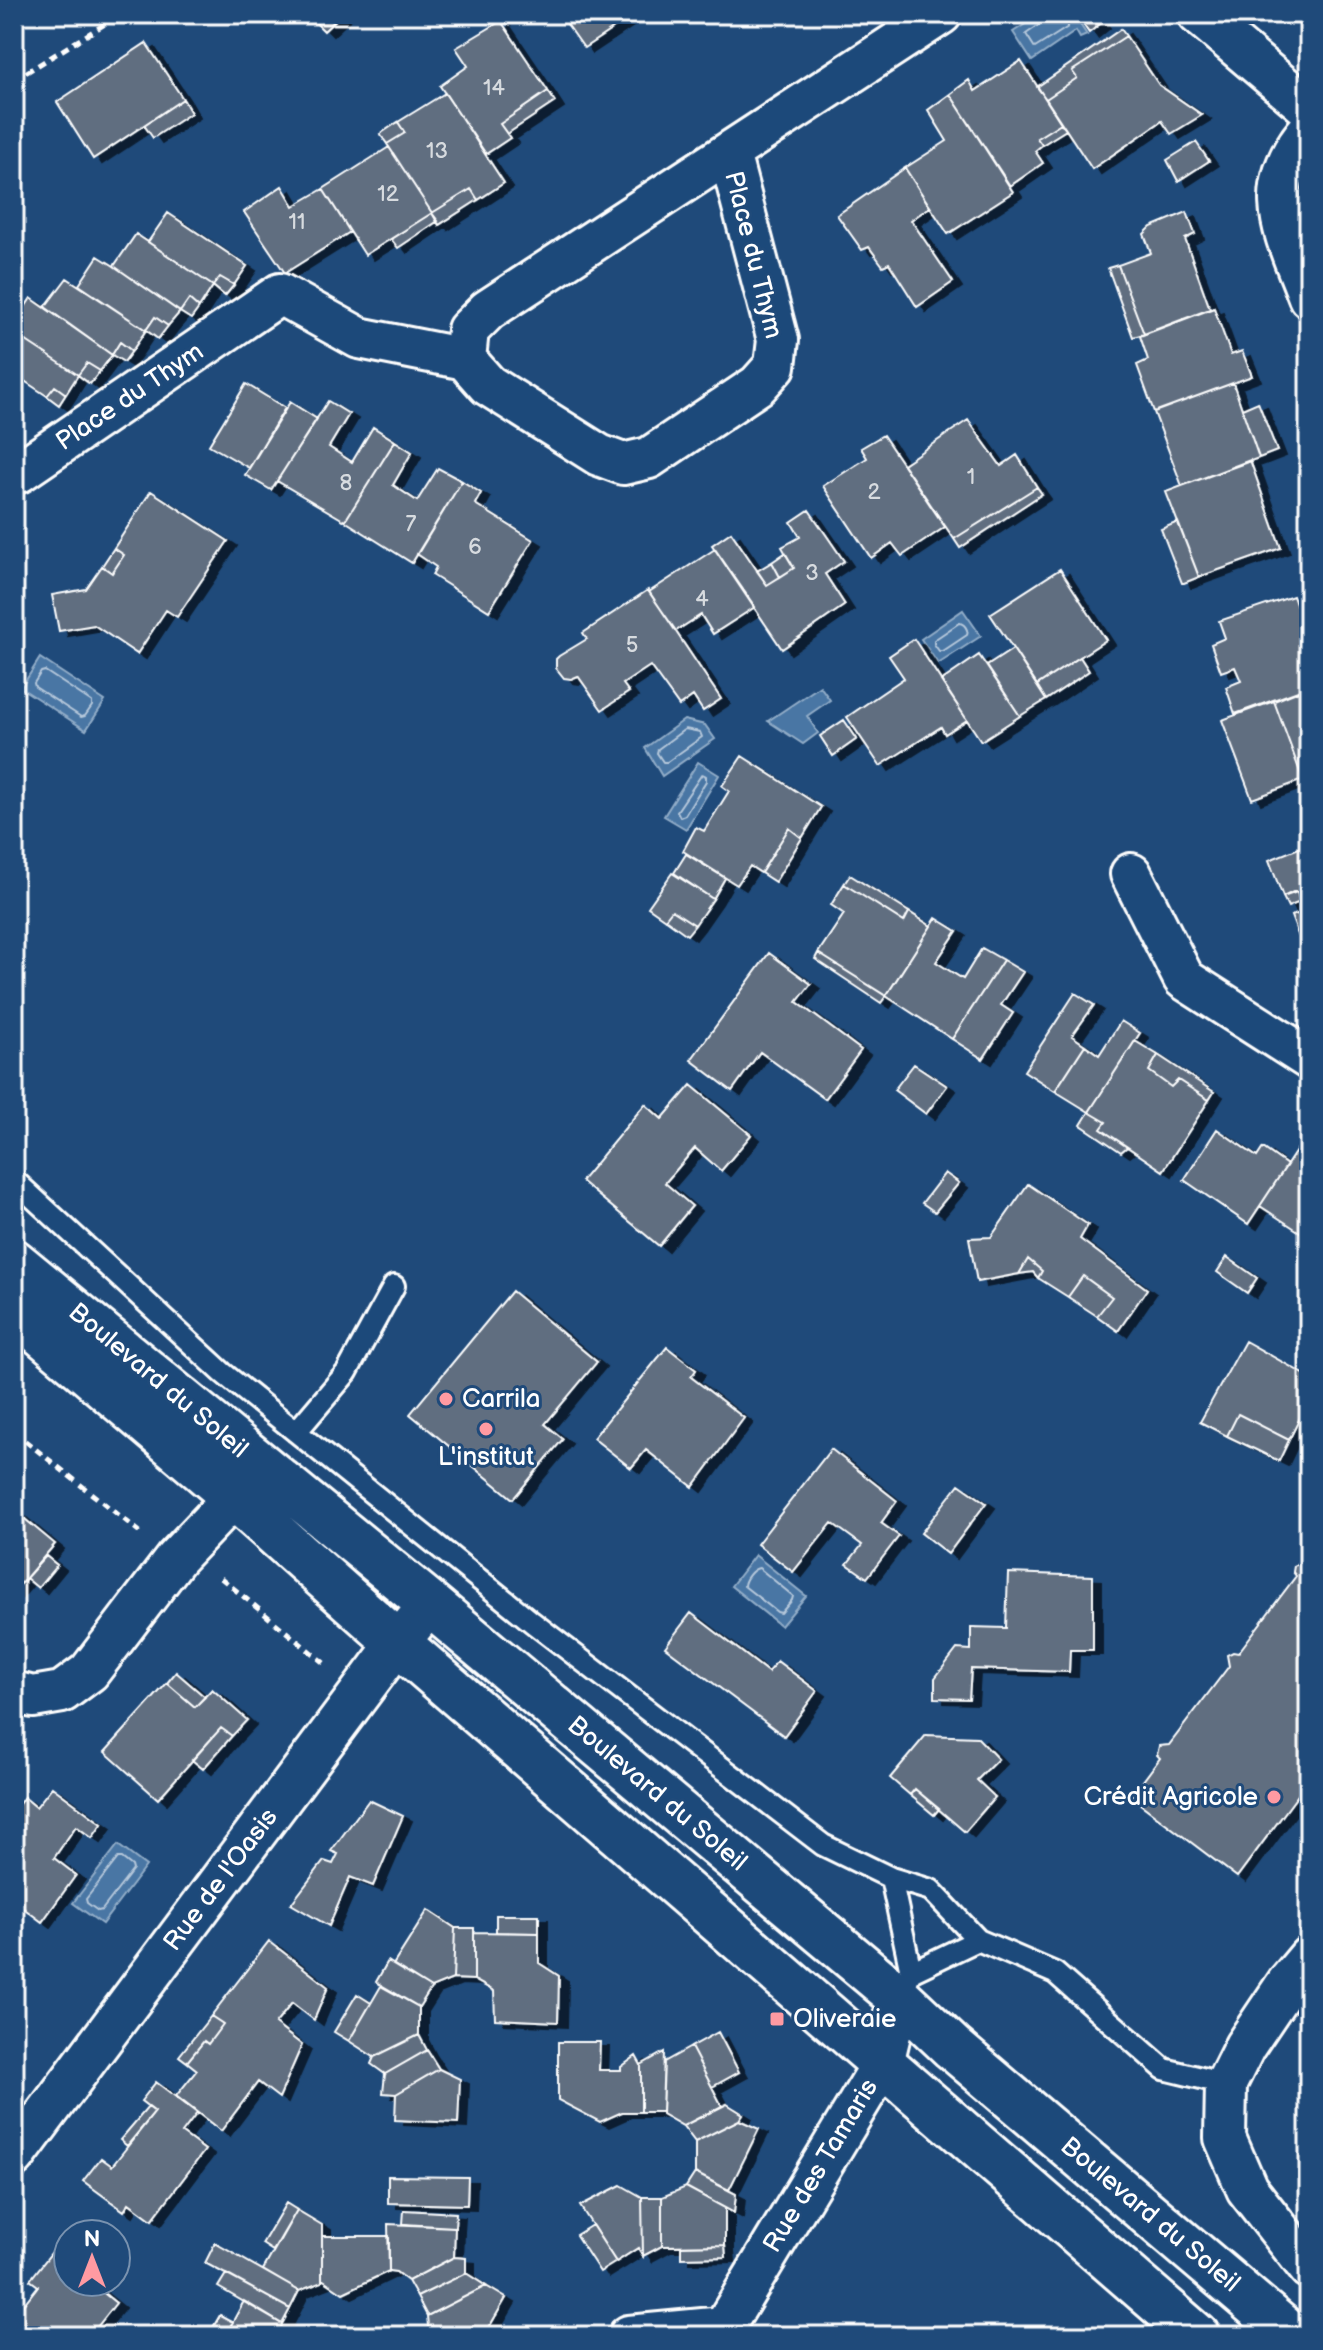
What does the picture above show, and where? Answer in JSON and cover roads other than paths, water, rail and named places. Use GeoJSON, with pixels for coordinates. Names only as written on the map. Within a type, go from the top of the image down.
{"type":"FeatureCollection","features":[{"type":"Feature","properties":{"kind":"main road","name":"Boulevard du Soleil"},"geometry":{"type":"LineString","coordinates":[[14,1262],[430,1604],[905,1984],[952,2047],[1292,2336]]}},
{"type":"Feature","properties":{"kind":"main road","name":"Boulevard du Soleil"},"geometry":{"type":"LineString","coordinates":[[22,1326],[234,1497],[1197,2336]]}},
{"type":"Feature","properties":{"kind":"street"},"geometry":{"type":"LineString","coordinates":[[740,145],[941,14]]}},
{"type":"Feature","properties":{"kind":"street"},"geometry":{"type":"LineString","coordinates":[[1198,14],[1309,108]]}},
{"type":"Feature","properties":{"kind":"street"},"geometry":{"type":"LineString","coordinates":[[1309,130],[1294,147],[1281,181],[1280,218],[1309,297]]}},
{"type":"Feature","properties":{"kind":"street","name":"Place du Thym"},"geometry":{"type":"LineString","coordinates":[[14,467],[19,472],[280,294],[359,338],[465,359],[488,385],[599,455],[623,464],[649,458],[758,385],[775,366],[778,340],[740,145],[488,310],[468,330],[465,359]]}},
{"type":"Feature","properties":{"kind":"street"},"geometry":{"type":"LineString","coordinates":[[1131,874],[1184,979],[1309,1059]]}},
{"type":"Feature","properties":{"kind":"street"},"geometry":{"type":"LineString","coordinates":[[14,1692],[33,1697],[62,1692],[89,1672],[176,1558],[234,1497]]}},
{"type":"Feature","properties":{"kind":"street","name":"Rue de l'Oasis"},"geometry":{"type":"LineString","coordinates":[[14,2157],[363,1689],[430,1604]]}},
{"type":"Feature","properties":{"kind":"street"},"geometry":{"type":"LineString","coordinates":[[1302,1976],[1245,2046],[1226,2084],[1225,2138],[1247,2189],[1309,2268]]}},
{"type":"Feature","properties":{"kind":"street","name":"Rue des Tamaris"},"geometry":{"type":"LineString","coordinates":[[629,2336],[724,2332],[883,2063],[905,1984]]}},
{"type":"Feature","properties":{"kind":"lane"},"geometry":{"type":"LineString","coordinates":[[14,1180],[223,1373],[532,1622],[823,1845],[891,1878],[931,1890],[978,1940],[1055,1973],[1164,2069],[1226,2084]]}},
{"type":"Feature","properties":{"kind":"lane"},"geometry":{"type":"LineString","coordinates":[[296,1432],[347,1372],[394,1286]]}},
{"type":"Feature","properties":{"kind":"lane"},"geometry":{"type":"LineString","coordinates":[[891,1878],[905,1984],[978,1940]]}},
{"type":"Feature","properties":{"kind":"water"},"geometry":{"type":"Polygon","coordinates":[[[1041,14],[1073,14],[1087,35],[1080,38],[1076,31],[1032,61],[1013,32],[1041,14]]]}},
{"type":"Feature","properties":{"kind":"water"},"geometry":{"type":"Polygon","coordinates":[[[963,610],[981,636],[938,664],[921,639],[963,610]]]}},
{"type":"Feature","properties":{"kind":"water"},"geometry":{"type":"Polygon","coordinates":[[[40,658],[105,701],[86,730],[21,688],[40,658]]]}},
{"type":"Feature","properties":{"kind":"water"},"geometry":{"type":"Polygon","coordinates":[[[820,686],[830,700],[807,716],[818,733],[803,744],[768,721],[820,686]]]}},
{"type":"Feature","properties":{"kind":"water"},"geometry":{"type":"Polygon","coordinates":[[[684,720],[705,725],[715,739],[662,776],[645,748],[684,720]]]}},
{"type":"Feature","properties":{"kind":"water"},"geometry":{"type":"Polygon","coordinates":[[[698,762],[719,775],[686,829],[664,816],[698,762]]]}},
{"type":"Feature","properties":{"kind":"water"},"geometry":{"type":"Polygon","coordinates":[[[755,1555],[806,1596],[781,1626],[731,1586],[755,1555]]]}},
{"type":"Feature","properties":{"kind":"water"},"geometry":{"type":"Polygon","coordinates":[[[118,1845],[146,1866],[102,1924],[73,1903],[118,1845]]]}},
{"type":"Feature","properties":{"kind":"place","name":"Carrila"},"geometry":{"type":"Point","coordinates":[446,1399]}},
{"type":"Feature","properties":{"kind":"place","name":"L'institut"},"geometry":{"type":"Point","coordinates":[486,1429]}},
{"type":"Feature","properties":{"kind":"place","name":"Crédit Agricole"},"geometry":{"type":"Point","coordinates":[1274,1797]}},
{"type":"Feature","properties":{"kind":"place","name":"Oliveraie"},"geometry":{"type":"Point","coordinates":[777,2019]}}]}
